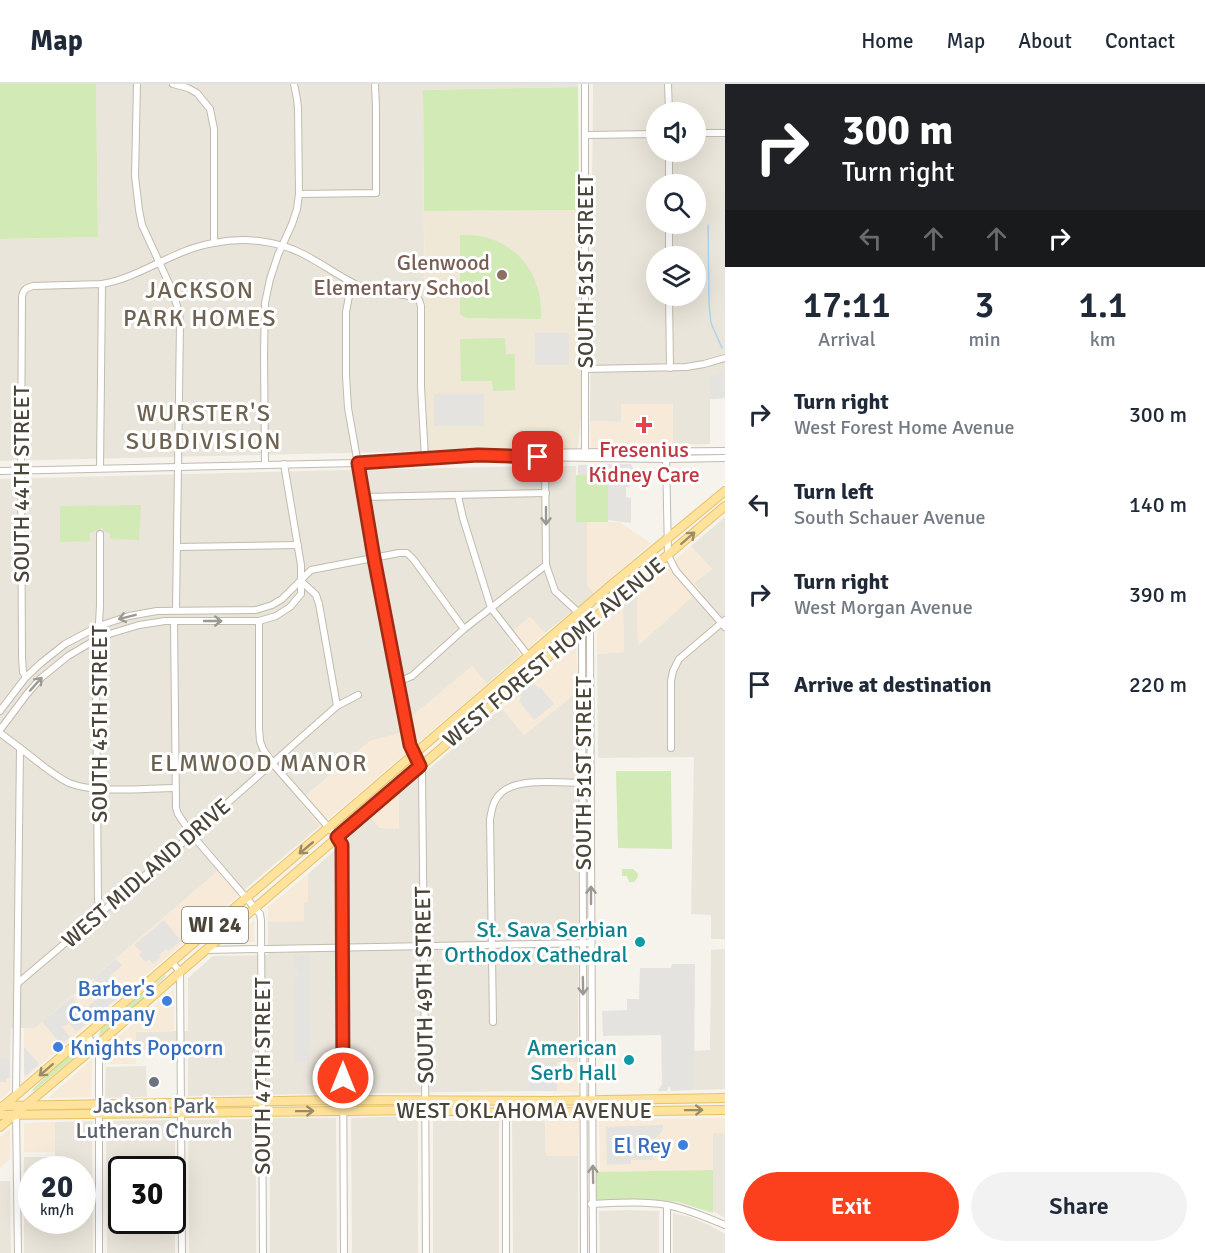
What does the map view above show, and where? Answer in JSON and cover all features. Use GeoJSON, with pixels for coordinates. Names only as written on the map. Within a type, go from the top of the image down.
{"type":"FeatureCollection","features":[{"type":"Feature","properties":{"kind":"main road","name":"WEST FOREST HOME AVENUE"},"geometry":{"type":"LineString","coordinates":[[1,1109],[172,962],[250,903],[333,832],[414,755],[528,656],[725,491]]}},
{"type":"Feature","properties":{"kind":"main road","name":"WEST FOREST HOME AVENUE"},"geometry":{"type":"LineString","coordinates":[[333,832],[420,766],[725,506]]}},
{"type":"Feature","properties":{"kind":"main road","name":"WEST FOREST HOME AVENUE"},"geometry":{"type":"LineString","coordinates":[[0,1126],[206,950],[250,903]]}},
{"type":"Feature","properties":{"kind":"main road"},"geometry":{"type":"LineString","coordinates":[[42,1091],[42,1099],[47,1105]]}},
{"type":"Feature","properties":{"kind":"main road","name":"WEST OKLAHOMA AVENUE"},"geometry":{"type":"LineString","coordinates":[[1,1109],[99,1113],[343,1110],[506,1101],[725,1098]]}},
{"type":"Feature","properties":{"kind":"main road","name":"WEST OKLAHOMA AVENUE"},"geometry":{"type":"LineString","coordinates":[[19,1109],[47,1105],[99,1103],[343,1100],[506,1113],[725,1110]]}},
{"type":"Feature","properties":{"kind":"main road"},"geometry":{"type":"LineString","coordinates":[[518,1113],[545,1106],[548,1101]]}},
{"type":"Feature","properties":{"kind":"street"},"geometry":{"type":"LineString","coordinates":[[137,84],[136,196],[142,225],[176,303],[180,323],[176,610]]}},
{"type":"Feature","properties":{"kind":"street"},"geometry":{"type":"LineString","coordinates":[[173,84],[197,93],[210,109],[214,129],[214,242]]}},
{"type":"Feature","properties":{"kind":"street"},"geometry":{"type":"LineString","coordinates":[[265,465],[265,303],[278,255],[292,224],[298,194],[298,108],[294,84]]}},
{"type":"Feature","properties":{"kind":"street"},"geometry":{"type":"LineString","coordinates":[[298,194],[376,193],[375,84]]}},
{"type":"Feature","properties":{"kind":"street","name":"SOUTH 51ST STREET"},"geometry":{"type":"LineString","coordinates":[[585,84],[585,455]]}},
{"type":"Feature","properties":{"kind":"street"},"geometry":{"type":"LineString","coordinates":[[668,84],[669,102]]}},
{"type":"Feature","properties":{"kind":"street"},"geometry":{"type":"LineString","coordinates":[[706,134],[725,133]]}},
{"type":"Feature","properties":{"kind":"street"},"geometry":{"type":"LineString","coordinates":[[585,135],[646,134]]}},
{"type":"Feature","properties":{"kind":"street"},"geometry":{"type":"LineString","coordinates":[[100,468],[102,284],[124,279],[187,250],[214,242],[246,241],[283,245],[355,284],[420,300],[425,458]]}},
{"type":"Feature","properties":{"kind":"street","name":"SOUTH 44TH STREET"},"geometry":{"type":"LineString","coordinates":[[26,677],[23,672],[22,657],[22,297],[24,290],[33,286],[102,284]]}},
{"type":"Feature","properties":{"kind":"street","name":"SOUTH 49TH STREET"},"geometry":{"type":"LineString","coordinates":[[355,284],[346,312],[349,421],[395,674],[410,745],[422,773],[426,1253]]}},
{"type":"Feature","properties":{"kind":"street"},"geometry":{"type":"LineString","coordinates":[[669,306],[670,368]]}},
{"type":"Feature","properties":{"kind":"street"},"geometry":{"type":"LineString","coordinates":[[585,369],[686,368],[725,358]]}},
{"type":"Feature","properties":{"kind":"street"},"geometry":{"type":"LineString","coordinates":[[665,455],[725,451]]}},
{"type":"Feature","properties":{"kind":"street"},"geometry":{"type":"LineString","coordinates":[[496,455],[509,453],[665,455],[725,458]]}},
{"type":"Feature","properties":{"kind":"street"},"geometry":{"type":"LineString","coordinates":[[0,471],[358,463],[496,455],[545,458],[585,455]]}},
{"type":"Feature","properties":{"kind":"street"},"geometry":{"type":"LineString","coordinates":[[665,455],[668,555],[676,571],[724,624],[680,659],[673,671],[671,748]]}},
{"type":"Feature","properties":{"kind":"street"},"geometry":{"type":"LineString","coordinates":[[545,458],[546,566],[555,591],[579,613]]}},
{"type":"Feature","properties":{"kind":"street"},"geometry":{"type":"LineString","coordinates":[[175,788],[98,789],[80,786],[59,778],[0,732],[41,678],[68,656],[98,639],[139,624],[174,621],[259,621],[276,616],[294,603],[301,594],[301,566],[284,465]]}},
{"type":"Feature","properties":{"kind":"street"},"geometry":{"type":"LineString","coordinates":[[364,497],[546,493]]}},
{"type":"Feature","properties":{"kind":"street"},"geometry":{"type":"LineString","coordinates":[[458,496],[491,608],[537,667]]}},
{"type":"Feature","properties":{"kind":"street","name":"SOUTH 45TH STREET"},"geometry":{"type":"LineString","coordinates":[[100,534],[96,678],[98,901],[102,912]]}},
{"type":"Feature","properties":{"kind":"street"},"geometry":{"type":"LineString","coordinates":[[177,547],[298,545]]}},
{"type":"Feature","properties":{"kind":"street"},"geometry":{"type":"LineString","coordinates":[[0,711],[26,677],[41,663],[64,644],[99,626],[137,614],[157,611],[260,609],[278,602],[311,570],[399,553],[407,553],[414,560],[464,629]]}},
{"type":"Feature","properties":{"kind":"street"},"geometry":{"type":"LineString","coordinates":[[398,682],[412,676],[464,629],[546,566]]}},
{"type":"Feature","properties":{"kind":"street"},"geometry":{"type":"LineString","coordinates":[[301,580],[316,596],[319,604],[337,706]]}},
{"type":"Feature","properties":{"kind":"street","name":"SOUTH 51ST STREET"},"geometry":{"type":"LineString","coordinates":[[579,613],[584,626],[583,944],[588,1100]]}},
{"type":"Feature","properties":{"kind":"street"},"geometry":{"type":"LineString","coordinates":[[174,621],[175,801],[178,814],[192,835],[250,903]]}},
{"type":"Feature","properties":{"kind":"street"},"geometry":{"type":"LineString","coordinates":[[259,621],[259,731],[263,749],[273,764],[342,845],[344,1253]]}},
{"type":"Feature","properties":{"kind":"street","name":"SOUTH 51ST STREET"},"geometry":{"type":"LineString","coordinates":[[584,626],[590,631],[591,783],[591,944],[584,1253]]}},
{"type":"Feature","properties":{"kind":"street","name":"WEST MIDLAND DRIVE"},"geometry":{"type":"LineString","coordinates":[[18,983],[192,835],[337,706],[358,696]]}},
{"type":"Feature","properties":{"kind":"street"},"geometry":{"type":"LineString","coordinates":[[18,1253],[19,1109],[16,1096],[20,748]]}},
{"type":"Feature","properties":{"kind":"street"},"geometry":{"type":"LineString","coordinates":[[493,1022],[490,819],[493,803],[501,792],[514,785],[591,783]]}},
{"type":"Feature","properties":{"kind":"street","name":"SOUTH 47TH STREET"},"geometry":{"type":"LineString","coordinates":[[250,903],[260,914],[261,920],[263,1253]]}},
{"type":"Feature","properties":{"kind":"street"},"geometry":{"type":"LineString","coordinates":[[206,950],[591,944]]}},
{"type":"Feature","properties":{"kind":"street"},"geometry":{"type":"LineString","coordinates":[[172,962],[180,972],[182,1253]]}},
{"type":"Feature","properties":{"kind":"street"},"geometry":{"type":"LineString","coordinates":[[86,1035],[96,1046],[99,1054],[99,1253]]}},
{"type":"Feature","properties":{"kind":"street"},"geometry":{"type":"LineString","coordinates":[[506,1101],[506,1253]]}},
{"type":"Feature","properties":{"kind":"street","name":"SOUTH 51ST STREET"},"geometry":{"type":"LineString","coordinates":[[588,1112],[593,1253]]}},
{"type":"Feature","properties":{"kind":"street"},"geometry":{"type":"LineString","coordinates":[[584,1204],[667,1205],[698,1213],[725,1226]]}},
{"type":"Feature","properties":{"kind":"street"},"geometry":{"type":"LineString","coordinates":[[667,1205],[667,1253]]}},
{"type":"Feature","properties":{"kind":"shaded area"},"geometry":{"type":"Polygon","coordinates":[[[96,84],[578,84],[578,87],[423,90],[425,396],[431,451],[0,461],[0,239],[98,237],[96,84]]]}},
{"type":"Feature","properties":{"kind":"shaded area"},"geometry":{"type":"Polygon","coordinates":[[[593,84],[725,84],[725,398],[710,399],[710,444],[673,445],[673,404],[621,405],[621,422],[590,421],[593,84]]]}},
{"type":"Feature","properties":{"kind":"shaded area","name":"Glenwood Elementary School"},"geometry":{"type":"Polygon","coordinates":[[[579,210],[582,408],[578,447],[574,450],[432,452],[425,396],[424,211],[579,210]]]}},
{"type":"Feature","properties":{"kind":"shaded area"},"geometry":{"type":"Polygon","coordinates":[[[535,333],[569,333],[569,365],[535,365],[535,333]]]}},
{"type":"Feature","properties":{"kind":"shaded area"},"geometry":{"type":"Polygon","coordinates":[[[725,372],[725,398],[710,399],[710,377],[725,372]]]}},
{"type":"Feature","properties":{"kind":"shaded area"},"geometry":{"type":"Polygon","coordinates":[[[434,394],[484,394],[483,426],[434,426],[434,394]]]}},
{"type":"Feature","properties":{"kind":"shaded area"},"geometry":{"type":"Polygon","coordinates":[[[621,404],[673,404],[673,445],[591,448],[590,421],[621,422],[621,404]]]}},
{"type":"Feature","properties":{"kind":"shaded area"},"geometry":{"type":"Polygon","coordinates":[[[631,464],[633,483],[626,487],[626,497],[631,498],[631,523],[608,520],[608,475],[578,475],[578,465],[631,464]]]}},
{"type":"Feature","properties":{"kind":"shaded area"},"geometry":{"type":"Polygon","coordinates":[[[576,466],[576,522],[587,522],[587,584],[594,594],[545,633],[530,617],[508,636],[520,655],[487,684],[472,666],[404,732],[370,741],[300,801],[320,826],[238,895],[219,870],[35,1028],[11,1028],[10,1059],[0,1059],[0,479],[576,466]]]}},
{"type":"Feature","properties":{"kind":"shaded area"},"geometry":{"type":"Polygon","coordinates":[[[725,517],[725,939],[711,939],[711,915],[691,914],[694,757],[598,758],[597,654],[624,652],[623,605],[637,594],[638,645],[700,590],[694,583],[712,569],[691,546],[725,517]]]}},
{"type":"Feature","properties":{"kind":"shaded area"},"geometry":{"type":"Polygon","coordinates":[[[587,522],[619,522],[651,543],[594,594],[587,584],[587,522]]]}},
{"type":"Feature","properties":{"kind":"shaded area"},"geometry":{"type":"Polygon","coordinates":[[[691,546],[712,569],[694,583],[700,590],[638,646],[637,594],[691,546]]]}},
{"type":"Feature","properties":{"kind":"shaded area"},"geometry":{"type":"Polygon","coordinates":[[[623,605],[624,652],[597,654],[597,627],[623,605]]]}},
{"type":"Feature","properties":{"kind":"shaded area"},"geometry":{"type":"Polygon","coordinates":[[[530,617],[545,633],[520,655],[507,636],[530,617]]]}},
{"type":"Feature","properties":{"kind":"shaded area"},"geometry":{"type":"Polygon","coordinates":[[[576,645],[579,690],[524,735],[502,708],[576,645]]]}},
{"type":"Feature","properties":{"kind":"shaded area"},"geometry":{"type":"Polygon","coordinates":[[[472,666],[487,684],[320,826],[300,802],[370,741],[403,732],[402,724],[472,666]]]}},
{"type":"Feature","properties":{"kind":"shaded area"},"geometry":{"type":"Polygon","coordinates":[[[533,683],[539,689],[540,687],[554,704],[534,720],[519,701],[521,697],[519,695],[533,683]]]}},
{"type":"Feature","properties":{"kind":"shaded area"},"geometry":{"type":"Polygon","coordinates":[[[579,690],[578,1062],[529,1062],[528,1091],[188,1096],[188,1049],[135,1050],[135,1032],[188,1031],[188,978],[213,956],[268,955],[268,922],[304,921],[304,902],[308,901],[308,874],[371,818],[380,828],[399,828],[399,794],[502,708],[524,735],[579,690]]]}},
{"type":"Feature","properties":{"kind":"shaded area"},"geometry":{"type":"Polygon","coordinates":[[[399,794],[399,829],[380,828],[371,818],[399,794]]]}},
{"type":"Feature","properties":{"kind":"shaded area"},"geometry":{"type":"Polygon","coordinates":[[[219,870],[236,890],[238,896],[24,1079],[24,1028],[35,1028],[219,870]]]}},
{"type":"Feature","properties":{"kind":"shaded area"},"geometry":{"type":"Polygon","coordinates":[[[308,874],[308,902],[304,902],[304,921],[268,922],[268,907],[308,874]]]}},
{"type":"Feature","properties":{"kind":"shaded area"},"geometry":{"type":"Polygon","coordinates":[[[164,920],[181,941],[168,951],[166,949],[153,964],[149,959],[146,962],[139,955],[142,952],[134,945],[164,920]]]}},
{"type":"Feature","properties":{"kind":"shaded area"},"geometry":{"type":"Polygon","coordinates":[[[254,921],[254,942],[229,942],[254,921]]]}},
{"type":"Feature","properties":{"kind":"shaded area"},"geometry":{"type":"Polygon","coordinates":[[[725,949],[725,1089],[694,1090],[694,1051],[710,1050],[711,950],[725,949]]]}},
{"type":"Feature","properties":{"kind":"shaded area"},"geometry":{"type":"Polygon","coordinates":[[[294,955],[310,955],[309,1061],[295,1061],[294,977],[299,977],[299,970],[294,969],[294,955]]]}},
{"type":"Feature","properties":{"kind":"shaded area"},"geometry":{"type":"Polygon","coordinates":[[[116,959],[122,965],[110,976],[125,992],[76,1032],[69,1023],[62,1027],[70,1037],[62,1045],[42,1022],[72,997],[83,1010],[97,999],[105,992],[93,978],[116,959]]]}},
{"type":"Feature","properties":{"kind":"shaded area"},"geometry":{"type":"Polygon","coordinates":[[[672,964],[695,964],[694,1090],[671,1091],[669,1087],[667,1091],[658,1091],[662,1084],[661,1035],[603,1036],[602,1011],[627,1010],[627,999],[639,999],[640,968],[671,968],[672,964]]]}},
{"type":"Feature","properties":{"kind":"shaded area"},"geometry":{"type":"Polygon","coordinates":[[[174,989],[174,1031],[136,1032],[136,1064],[106,1064],[106,1047],[174,989]]]}},
{"type":"Feature","properties":{"kind":"shaded area"},"geometry":{"type":"Polygon","coordinates":[[[24,1047],[39,1064],[26,1076],[24,1074],[24,1047]]]}},
{"type":"Feature","properties":{"kind":"shaded area"},"geometry":{"type":"Polygon","coordinates":[[[0,1059],[10,1059],[10,1090],[2,1099],[0,1099],[0,1059]]]}},
{"type":"Feature","properties":{"kind":"shaded area"},"geometry":{"type":"Polygon","coordinates":[[[0,1059],[10,1059],[10,1078],[6,1078],[6,1082],[0,1082],[0,1059]]]}},
{"type":"Feature","properties":{"kind":"shaded area"},"geometry":{"type":"Polygon","coordinates":[[[92,1059],[91,1097],[48,1098],[92,1059]]]}},
{"type":"Feature","properties":{"kind":"shaded area"},"geometry":{"type":"Polygon","coordinates":[[[529,1062],[578,1062],[578,1092],[528,1091],[529,1062]]]}},
{"type":"Feature","properties":{"kind":"shaded area"},"geometry":{"type":"Polygon","coordinates":[[[529,1062],[557,1062],[557,1091],[528,1091],[529,1062]]]}},
{"type":"Feature","properties":{"kind":"shaded area"},"geometry":{"type":"Polygon","coordinates":[[[146,1066],[147,1097],[105,1098],[106,1067],[146,1066]]]}},
{"type":"Feature","properties":{"kind":"shaded area"},"geometry":{"type":"Polygon","coordinates":[[[418,1116],[418,1253],[352,1253],[351,1118],[418,1116]]]}},
{"type":"Feature","properties":{"kind":"shaded area"},"geometry":{"type":"Polygon","coordinates":[[[270,1118],[336,1118],[337,1253],[270,1253],[270,1118]]]}},
{"type":"Feature","properties":{"kind":"shaded area"},"geometry":{"type":"Polygon","coordinates":[[[725,1118],[725,1133],[713,1133],[713,1170],[600,1172],[599,1120],[725,1118]]]}},
{"type":"Feature","properties":{"kind":"shaded area"},"geometry":{"type":"Polygon","coordinates":[[[256,1119],[256,1253],[189,1253],[188,1120],[256,1119]]]}},
{"type":"Feature","properties":{"kind":"shaded area"},"geometry":{"type":"Polygon","coordinates":[[[175,1120],[175,1156],[108,1156],[108,1234],[175,1234],[175,1253],[107,1253],[106,1121],[175,1120]]]}},
{"type":"Feature","properties":{"kind":"shaded area"},"geometry":{"type":"Polygon","coordinates":[[[92,1121],[92,1156],[55,1156],[55,1122],[92,1121]]]}},
{"type":"Feature","properties":{"kind":"shaded area"},"geometry":{"type":"Polygon","coordinates":[[[433,1121],[499,1121],[499,1253],[433,1253],[433,1121]]]}},
{"type":"Feature","properties":{"kind":"shaded area"},"geometry":{"type":"Polygon","coordinates":[[[512,1121],[545,1121],[546,1156],[578,1156],[578,1253],[513,1253],[512,1121]]]}},
{"type":"Feature","properties":{"kind":"shaded area"},"geometry":{"type":"Polygon","coordinates":[[[545,1121],[579,1121],[578,1156],[546,1156],[545,1121]]]}},
{"type":"Feature","properties":{"kind":"shaded area"},"geometry":{"type":"Polygon","coordinates":[[[55,1122],[55,1152],[24,1152],[24,1123],[55,1122]]]}},
{"type":"Feature","properties":{"kind":"shaded area"},"geometry":{"type":"Polygon","coordinates":[[[663,1125],[663,1130],[653,1141],[653,1160],[631,1160],[631,1164],[607,1165],[606,1127],[663,1125]]]}},
{"type":"Feature","properties":{"kind":"shaded area"},"geometry":{"type":"Polygon","coordinates":[[[10,1128],[10,1159],[0,1168],[0,1137],[10,1128]]]}},
{"type":"Feature","properties":{"kind":"shaded area"},"geometry":{"type":"Polygon","coordinates":[[[713,1133],[725,1133],[725,1218],[713,1211],[713,1133]]]}},
{"type":"Feature","properties":{"kind":"shaded area"},"geometry":{"type":"Polygon","coordinates":[[[0,1181],[10,1181],[11,1253],[0,1253],[0,1181]]]}},
{"type":"Feature","properties":{"kind":"shaded area"},"geometry":{"type":"Polygon","coordinates":[[[599,1211],[659,1211],[659,1253],[600,1253],[599,1211]]]}},
{"type":"Feature","properties":{"kind":"shaded area"},"geometry":{"type":"Polygon","coordinates":[[[673,1213],[690,1217],[725,1234],[725,1253],[673,1253],[673,1213]]]}},
{"type":"Feature","properties":{"kind":"shaded area"},"geometry":{"type":"Polygon","coordinates":[[[24,1234],[93,1234],[93,1253],[24,1253],[24,1234]]]}},
{"type":"Feature","properties":{"kind":"green space"},"geometry":{"type":"Polygon","coordinates":[[[0,84],[96,84],[98,237],[0,239],[0,84]]]}},
{"type":"Feature","properties":{"kind":"green space"},"geometry":{"type":"Polygon","coordinates":[[[578,87],[579,210],[424,211],[423,90],[578,87]]]}},
{"type":"Feature","properties":{"kind":"green space"},"geometry":{"type":"Polygon","coordinates":[[[460,235],[478,236],[501,243],[522,259],[535,280],[539,292],[541,319],[466,318],[460,314],[460,235]]]}},
{"type":"Feature","properties":{"kind":"green space"},"geometry":{"type":"Polygon","coordinates":[[[505,338],[506,354],[515,354],[515,390],[493,391],[492,381],[461,381],[460,339],[505,338]]]}},
{"type":"Feature","properties":{"kind":"green space"},"geometry":{"type":"Polygon","coordinates":[[[576,475],[608,475],[608,522],[576,522],[576,475]]]}},
{"type":"Feature","properties":{"kind":"green space"},"geometry":{"type":"Polygon","coordinates":[[[141,505],[139,540],[110,539],[110,534],[101,527],[90,533],[90,541],[60,542],[60,506],[141,505]]]}},
{"type":"Feature","properties":{"kind":"green space"},"geometry":{"type":"Polygon","coordinates":[[[616,771],[671,771],[672,849],[618,848],[616,771]]]}},
{"type":"Feature","properties":{"kind":"green space"},"geometry":{"type":"Polygon","coordinates":[[[622,869],[633,869],[638,877],[634,882],[629,882],[627,876],[622,876],[622,869]]]}},
{"type":"Feature","properties":{"kind":"green space"},"geometry":{"type":"Polygon","coordinates":[[[165,975],[138,1004],[99,1036],[104,1026],[165,975]]]}},
{"type":"Feature","properties":{"kind":"green space"},"geometry":{"type":"Polygon","coordinates":[[[84,1046],[86,1048],[34,1091],[32,1090],[65,1059],[84,1046]]]}},
{"type":"Feature","properties":{"kind":"green space"},"geometry":{"type":"Polygon","coordinates":[[[713,1170],[713,1213],[678,1202],[596,1200],[596,1172],[713,1170]]]}},
{"type":"Feature","properties":{"kind":"waterway"},"geometry":{"type":"LineString","coordinates":[[708,225],[711,323],[722,348]]}},
{"type":"Feature","properties":{"kind":"place","name":"Glenwood Elementary School"},"geometry":{"type":"Point","coordinates":[502,275]}},
{"type":"Feature","properties":{"kind":"place","name":"Fresenius Kidney Care"},"geometry":{"type":"Point","coordinates":[644,425]}},
{"type":"Feature","properties":{"kind":"place","name":"St. Sava Serbian Orthodox Cathedral"},"geometry":{"type":"Point","coordinates":[640,942]}},
{"type":"Feature","properties":{"kind":"place","name":"Barber's Company"},"geometry":{"type":"Point","coordinates":[167,1001]}},
{"type":"Feature","properties":{"kind":"place","name":"Knights Popcorn"},"geometry":{"type":"Point","coordinates":[58,1047]}},
{"type":"Feature","properties":{"kind":"place","name":"American Serb Hall"},"geometry":{"type":"Point","coordinates":[629,1060]}},
{"type":"Feature","properties":{"kind":"place","name":"Jackson Park Lutheran Church"},"geometry":{"type":"Point","coordinates":[154,1082]}},
{"type":"Feature","properties":{"kind":"place","name":"El Rey"},"geometry":{"type":"Point","coordinates":[683,1145]}},
{"type":"Feature","properties":{"kind":"district","name":"JACKSON PARK HOMES"},"geometry":{"type":"Point","coordinates":[200,304]}},
{"type":"Feature","properties":{"kind":"district","name":"WURSTER'S SUBDIVISION"},"geometry":{"type":"Point","coordinates":[204,427]}},
{"type":"Feature","properties":{"kind":"district","name":"ELMWOOD MANOR"},"geometry":{"type":"Point","coordinates":[259,763]}},
{"type":"Feature","properties":{"kind":"route"},"geometry":{"type":"LineString","coordinates":[[343,1078],[342,845],[337,837],[420,766],[410,745],[395,674],[358,463],[478,455],[538,457]]}}]}
